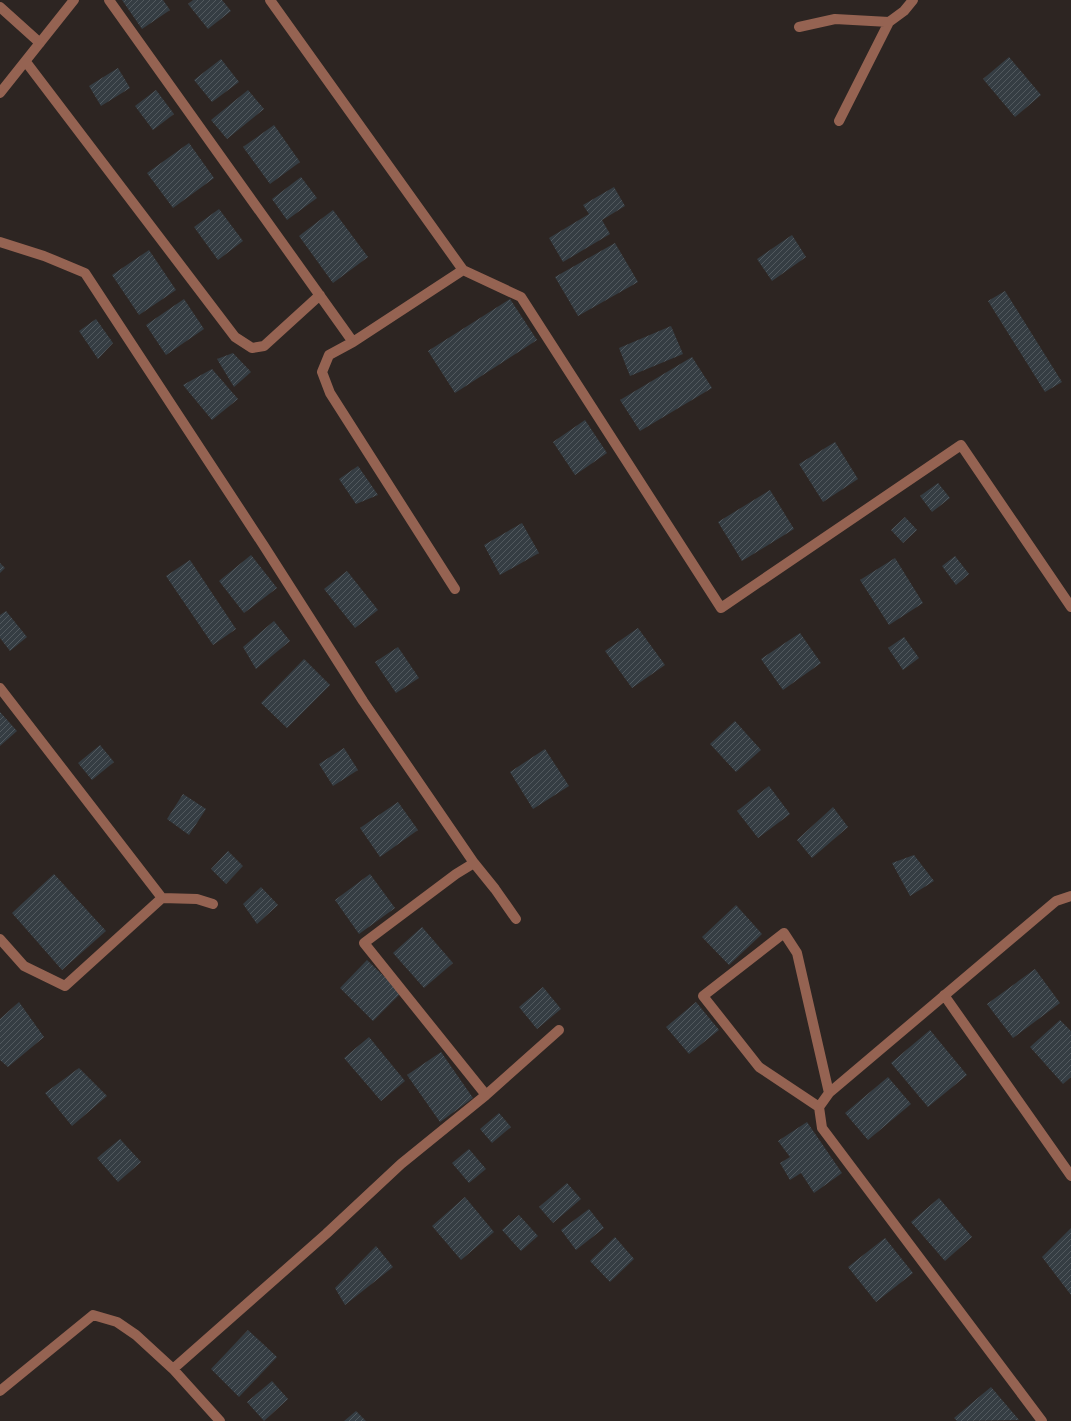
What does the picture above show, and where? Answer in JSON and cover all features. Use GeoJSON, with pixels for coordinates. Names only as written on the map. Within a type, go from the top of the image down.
{"type":"FeatureCollection","features":[{"type":"Feature","properties":{"kind":"street"},"geometry":{"type":"LineString","coordinates":[[0,93],[74,0]]}},
{"type":"Feature","properties":{"kind":"street"},"geometry":{"type":"LineString","coordinates":[[109,0],[353,342]]}},
{"type":"Feature","properties":{"kind":"street"},"geometry":{"type":"LineString","coordinates":[[270,0],[463,270],[521,297],[721,608],[961,445],[1071,607]]}},
{"type":"Feature","properties":{"kind":"street"},"geometry":{"type":"LineString","coordinates":[[839,121],[889,22],[904,12],[913,0]]}},
{"type":"Feature","properties":{"kind":"street"},"geometry":{"type":"LineString","coordinates":[[0,7],[40,43]]}},
{"type":"Feature","properties":{"kind":"street"},"geometry":{"type":"LineString","coordinates":[[799,27],[835,19],[889,22]]}},
{"type":"Feature","properties":{"kind":"street"},"geometry":{"type":"LineString","coordinates":[[26,62],[235,337],[252,348],[264,346],[320,295]]}},
{"type":"Feature","properties":{"kind":"street"},"geometry":{"type":"LineString","coordinates":[[0,242],[44,256],[85,273],[264,546],[363,701],[474,863],[516,919]]}},
{"type":"Feature","properties":{"kind":"street"},"geometry":{"type":"LineString","coordinates":[[455,589],[330,393],[322,372],[329,355],[353,342],[463,270]]}},
{"type":"Feature","properties":{"kind":"street"},"geometry":{"type":"LineString","coordinates":[[0,688],[162,898]]}},
{"type":"Feature","properties":{"kind":"street"},"geometry":{"type":"LineString","coordinates":[[474,863],[456,874],[364,943],[486,1095]]}},
{"type":"Feature","properties":{"kind":"street"},"geometry":{"type":"LineString","coordinates":[[1042,1421],[822,1128],[819,1107],[829,1093],[1056,901],[1071,896]]}},
{"type":"Feature","properties":{"kind":"street"},"geometry":{"type":"LineString","coordinates":[[0,939],[24,966],[65,986],[162,898],[197,899],[213,904]]}},
{"type":"Feature","properties":{"kind":"street"},"geometry":{"type":"LineString","coordinates":[[819,1107],[759,1068],[703,996],[784,933],[797,953],[829,1093]]}},
{"type":"Feature","properties":{"kind":"street"},"geometry":{"type":"LineString","coordinates":[[944,995],[1071,1176]]}},
{"type":"Feature","properties":{"kind":"street"},"geometry":{"type":"LineString","coordinates":[[173,1369],[326,1234],[401,1164],[486,1095],[559,1030]]}},
{"type":"Feature","properties":{"kind":"street"},"geometry":{"type":"LineString","coordinates":[[0,1391],[93,1315],[117,1322],[136,1335],[173,1369],[220,1421]]}},
{"type":"Feature","properties":{"kind":"building"},"geometry":{"type":"Polygon","coordinates":[[[122,0],[163,0],[170,10],[142,29],[122,0]]]}},
{"type":"Feature","properties":{"kind":"building"},"geometry":{"type":"Polygon","coordinates":[[[193,0],[222,0],[231,11],[208,29],[188,4],[193,0]]]}},
{"type":"Feature","properties":{"kind":"building"},"geometry":{"type":"Polygon","coordinates":[[[1009,57],[1041,95],[1015,117],[983,79],[1009,57]]]}},
{"type":"Feature","properties":{"kind":"building"},"geometry":{"type":"Polygon","coordinates":[[[221,59],[239,82],[212,102],[194,80],[221,59]]]}},
{"type":"Feature","properties":{"kind":"building"},"geometry":{"type":"Polygon","coordinates":[[[118,68],[130,88],[101,106],[89,86],[118,68]]]}},
{"type":"Feature","properties":{"kind":"building"},"geometry":{"type":"Polygon","coordinates":[[[156,90],[174,114],[153,130],[135,106],[156,90]]]}},
{"type":"Feature","properties":{"kind":"building"},"geometry":{"type":"Polygon","coordinates":[[[248,90],[264,109],[227,139],[211,120],[248,90]]]}},
{"type":"Feature","properties":{"kind":"building"},"geometry":{"type":"Polygon","coordinates":[[[274,125],[300,162],[270,184],[243,147],[274,125]]]}},
{"type":"Feature","properties":{"kind":"building"},"geometry":{"type":"Polygon","coordinates":[[[189,143],[214,178],[173,208],[147,173],[189,143]]]}},
{"type":"Feature","properties":{"kind":"building"},"geometry":{"type":"Polygon","coordinates":[[[301,177],[317,198],[287,220],[272,199],[301,177]]]}},
{"type":"Feature","properties":{"kind":"building"},"geometry":{"type":"Polygon","coordinates":[[[614,187],[625,206],[602,220],[610,234],[563,262],[549,238],[589,214],[583,205],[614,187]]]}},
{"type":"Feature","properties":{"kind":"building"},"geometry":{"type":"Polygon","coordinates":[[[219,209],[243,241],[218,260],[194,227],[219,209]]]}},
{"type":"Feature","properties":{"kind":"building"},"geometry":{"type":"Polygon","coordinates":[[[333,210],[368,257],[333,283],[299,236],[333,210]]]}},
{"type":"Feature","properties":{"kind":"building"},"geometry":{"type":"Polygon","coordinates":[[[792,235],[806,257],[772,281],[757,259],[792,235]]]}},
{"type":"Feature","properties":{"kind":"building"},"geometry":{"type":"Polygon","coordinates":[[[615,243],[638,282],[578,316],[555,277],[615,243]]]}},
{"type":"Feature","properties":{"kind":"building"},"geometry":{"type":"Polygon","coordinates":[[[149,250],[176,290],[139,315],[112,275],[149,250]]]}},
{"type":"Feature","properties":{"kind":"building"},"geometry":{"type":"Polygon","coordinates":[[[1005,291],[1062,382],[1045,392],[988,301],[1005,291]]]}},
{"type":"Feature","properties":{"kind":"building"},"geometry":{"type":"Polygon","coordinates":[[[184,299],[204,329],[166,355],[146,325],[184,299]]]}},
{"type":"Feature","properties":{"kind":"building"},"geometry":{"type":"Polygon","coordinates":[[[510,299],[537,340],[455,393],[428,351],[510,299]]]}},
{"type":"Feature","properties":{"kind":"building"},"geometry":{"type":"Polygon","coordinates":[[[96,319],[113,343],[98,359],[79,331],[96,319]]]}},
{"type":"Feature","properties":{"kind":"building"},"geometry":{"type":"Polygon","coordinates":[[[671,326],[683,354],[630,376],[619,348],[671,326]]]}},
{"type":"Feature","properties":{"kind":"building"},"geometry":{"type":"Polygon","coordinates":[[[233,353],[251,372],[234,387],[217,359],[233,353]]]}},
{"type":"Feature","properties":{"kind":"building"},"geometry":{"type":"Polygon","coordinates":[[[692,357],[712,388],[640,431],[620,400],[692,357]]]}},
{"type":"Feature","properties":{"kind":"building"},"geometry":{"type":"Polygon","coordinates":[[[212,369],[238,399],[212,420],[183,385],[212,369]]]}},
{"type":"Feature","properties":{"kind":"building"},"geometry":{"type":"Polygon","coordinates":[[[585,420],[607,453],[575,475],[553,442],[585,420]]]}},
{"type":"Feature","properties":{"kind":"building"},"geometry":{"type":"Polygon","coordinates":[[[835,442],[858,479],[823,502],[799,464],[835,442]]]}},
{"type":"Feature","properties":{"kind":"building"},"geometry":{"type":"Polygon","coordinates":[[[358,466],[378,495],[356,504],[339,479],[358,466]]]}},
{"type":"Feature","properties":{"kind":"building"},"geometry":{"type":"Polygon","coordinates":[[[938,483],[950,498],[932,512],[920,496],[938,483]]]}},
{"type":"Feature","properties":{"kind":"building"},"geometry":{"type":"Polygon","coordinates":[[[770,490],[794,529],[742,561],[718,522],[770,490]]]}},
{"type":"Feature","properties":{"kind":"building"},"geometry":{"type":"Polygon","coordinates":[[[905,517],[917,530],[903,543],[891,530],[905,517]]]}},
{"type":"Feature","properties":{"kind":"building"},"geometry":{"type":"Polygon","coordinates":[[[522,523],[539,553],[500,575],[484,545],[522,523]]]}},
{"type":"Feature","properties":{"kind":"building"},"geometry":{"type":"Polygon","coordinates":[[[251,555],[277,588],[244,613],[219,581],[251,555]]]}},
{"type":"Feature","properties":{"kind":"building"},"geometry":{"type":"Polygon","coordinates":[[[955,556],[969,574],[956,585],[942,566],[955,556]]]}},
{"type":"Feature","properties":{"kind":"building"},"geometry":{"type":"Polygon","coordinates":[[[895,558],[923,603],[889,625],[860,580],[895,558]]]}},
{"type":"Feature","properties":{"kind":"building"},"geometry":{"type":"Polygon","coordinates":[[[190,560],[236,629],[213,645],[166,576],[190,560]]]}},
{"type":"Feature","properties":{"kind":"building"},"geometry":{"type":"Polygon","coordinates":[[[0,563],[5,568],[0,573],[0,563]]]}},
{"type":"Feature","properties":{"kind":"building"},"geometry":{"type":"Polygon","coordinates":[[[347,571],[378,610],[355,628],[324,589],[347,571]]]}},
{"type":"Feature","properties":{"kind":"building"},"geometry":{"type":"Polygon","coordinates":[[[6,611],[27,637],[10,651],[0,638],[0,615],[6,611]]]}},
{"type":"Feature","properties":{"kind":"building"},"geometry":{"type":"Polygon","coordinates":[[[274,621],[290,641],[256,669],[243,647],[274,621]]]}},
{"type":"Feature","properties":{"kind":"building"},"geometry":{"type":"Polygon","coordinates":[[[638,628],[665,665],[632,688],[605,651],[638,628]]]}},
{"type":"Feature","properties":{"kind":"building"},"geometry":{"type":"Polygon","coordinates":[[[800,633],[821,663],[783,690],[761,659],[800,633]]]}},
{"type":"Feature","properties":{"kind":"building"},"geometry":{"type":"Polygon","coordinates":[[[904,637],[919,658],[903,670],[888,648],[904,637]]]}},
{"type":"Feature","properties":{"kind":"building"},"geometry":{"type":"Polygon","coordinates":[[[398,647],[419,678],[396,693],[375,662],[398,647]]]}},
{"type":"Feature","properties":{"kind":"building"},"geometry":{"type":"Polygon","coordinates":[[[304,659],[330,685],[287,728],[261,703],[304,659]]]}},
{"type":"Feature","properties":{"kind":"building"},"geometry":{"type":"Polygon","coordinates":[[[0,712],[17,731],[0,746],[0,712]]]}},
{"type":"Feature","properties":{"kind":"building"},"geometry":{"type":"Polygon","coordinates":[[[735,721],[761,750],[736,772],[710,744],[735,721]]]}},
{"type":"Feature","properties":{"kind":"building"},"geometry":{"type":"Polygon","coordinates":[[[100,745],[114,762],[92,780],[78,763],[100,745]]]}},
{"type":"Feature","properties":{"kind":"building"},"geometry":{"type":"Polygon","coordinates":[[[344,748],[358,770],[333,786],[319,764],[344,748]]]}},
{"type":"Feature","properties":{"kind":"building"},"geometry":{"type":"Polygon","coordinates":[[[545,749],[569,786],[533,809],[510,772],[545,749]]]}},
{"type":"Feature","properties":{"kind":"building"},"geometry":{"type":"Polygon","coordinates":[[[769,786],[790,814],[758,838],[737,811],[769,786]]]}},
{"type":"Feature","properties":{"kind":"building"},"geometry":{"type":"Polygon","coordinates":[[[183,794],[206,809],[189,835],[167,819],[183,794]]]}},
{"type":"Feature","properties":{"kind":"building"},"geometry":{"type":"Polygon","coordinates":[[[398,802],[418,830],[380,857],[360,828],[398,802]]]}},
{"type":"Feature","properties":{"kind":"building"},"geometry":{"type":"Polygon","coordinates":[[[833,807],[848,827],[812,858],[797,840],[833,807]]]}},
{"type":"Feature","properties":{"kind":"building"},"geometry":{"type":"Polygon","coordinates":[[[228,851],[243,866],[226,884],[211,869],[228,851]]]}},
{"type":"Feature","properties":{"kind":"building"},"geometry":{"type":"Polygon","coordinates":[[[914,855],[934,881],[910,896],[892,863],[914,855]]]}},
{"type":"Feature","properties":{"kind":"building"},"geometry":{"type":"Polygon","coordinates":[[[54,874],[106,931],[62,970],[12,913],[54,874]]]}},
{"type":"Feature","properties":{"kind":"building"},"geometry":{"type":"Polygon","coordinates":[[[370,874],[395,908],[359,934],[335,900],[370,874]]]}},
{"type":"Feature","properties":{"kind":"building"},"geometry":{"type":"Polygon","coordinates":[[[261,887],[278,905],[257,924],[243,904],[261,887]]]}},
{"type":"Feature","properties":{"kind":"building"},"geometry":{"type":"Polygon","coordinates":[[[736,905],[762,934],[729,965],[702,937],[736,905]]]}},
{"type":"Feature","properties":{"kind":"building"},"geometry":{"type":"Polygon","coordinates":[[[422,927],[453,963],[424,988],[393,953],[422,927]]]}},
{"type":"Feature","properties":{"kind":"building"},"geometry":{"type":"Polygon","coordinates":[[[367,960],[401,993],[373,1021],[340,988],[367,960]]]}},
{"type":"Feature","properties":{"kind":"building"},"geometry":{"type":"Polygon","coordinates":[[[1035,969],[1060,1003],[1013,1038],[987,1004],[1035,969]]]}},
{"type":"Feature","properties":{"kind":"building"},"geometry":{"type":"Polygon","coordinates":[[[543,987],[561,1009],[537,1029],[519,1007],[543,987]]]}},
{"type":"Feature","properties":{"kind":"building"},"geometry":{"type":"Polygon","coordinates":[[[19,1002],[44,1037],[8,1067],[0,1060],[0,1019],[19,1002]]]}},
{"type":"Feature","properties":{"kind":"building"},"geometry":{"type":"Polygon","coordinates":[[[696,1002],[719,1030],[689,1054],[666,1027],[696,1002]]]}},
{"type":"Feature","properties":{"kind":"building"},"geometry":{"type":"Polygon","coordinates":[[[1060,1020],[1071,1031],[1071,1077],[1063,1084],[1030,1047],[1060,1020]]]}},
{"type":"Feature","properties":{"kind":"building"},"geometry":{"type":"Polygon","coordinates":[[[930,1030],[967,1075],[928,1107],[891,1063],[930,1030]]]}},
{"type":"Feature","properties":{"kind":"building"},"geometry":{"type":"Polygon","coordinates":[[[369,1037],[405,1081],[381,1101],[344,1058],[369,1037]]]}},
{"type":"Feature","properties":{"kind":"building"},"geometry":{"type":"Polygon","coordinates":[[[441,1052],[473,1098],[440,1122],[407,1075],[441,1052]]]}},
{"type":"Feature","properties":{"kind":"building"},"geometry":{"type":"Polygon","coordinates":[[[79,1068],[107,1096],[72,1126],[45,1093],[79,1068]]]}},
{"type":"Feature","properties":{"kind":"building"},"geometry":{"type":"Polygon","coordinates":[[[888,1077],[911,1104],[868,1140],[845,1113],[888,1077]]]}},
{"type":"Feature","properties":{"kind":"building"},"geometry":{"type":"Polygon","coordinates":[[[499,1113],[511,1127],[492,1143],[480,1129],[499,1113]]]}},
{"type":"Feature","properties":{"kind":"building"},"geometry":{"type":"Polygon","coordinates":[[[807,1122],[842,1173],[814,1193],[801,1173],[790,1180],[780,1163],[790,1157],[778,1141],[807,1122]]]}},
{"type":"Feature","properties":{"kind":"building"},"geometry":{"type":"Polygon","coordinates":[[[120,1139],[141,1162],[118,1182],[97,1158],[120,1139]]]}},
{"type":"Feature","properties":{"kind":"building"},"geometry":{"type":"Polygon","coordinates":[[[469,1149],[486,1169],[469,1183],[452,1163],[469,1149]]]}},
{"type":"Feature","properties":{"kind":"building"},"geometry":{"type":"Polygon","coordinates":[[[567,1183],[581,1199],[553,1223],[539,1207],[567,1183]]]}},
{"type":"Feature","properties":{"kind":"building"},"geometry":{"type":"Polygon","coordinates":[[[465,1197],[494,1232],[461,1260],[432,1226],[465,1197]]]}},
{"type":"Feature","properties":{"kind":"building"},"geometry":{"type":"Polygon","coordinates":[[[939,1198],[972,1237],[945,1261],[911,1222],[939,1198]]]}},
{"type":"Feature","properties":{"kind":"building"},"geometry":{"type":"Polygon","coordinates":[[[589,1209],[604,1228],[576,1250],[561,1230],[589,1209]]]}},
{"type":"Feature","properties":{"kind":"building"},"geometry":{"type":"Polygon","coordinates":[[[519,1215],[538,1236],[521,1251],[502,1230],[519,1215]]]}},
{"type":"Feature","properties":{"kind":"building"},"geometry":{"type":"Polygon","coordinates":[[[1071,1228],[1071,1295],[1042,1257],[1071,1228]]]}},
{"type":"Feature","properties":{"kind":"building"},"geometry":{"type":"Polygon","coordinates":[[[615,1237],[634,1259],[610,1282],[590,1261],[615,1237]]]}},
{"type":"Feature","properties":{"kind":"building"},"geometry":{"type":"Polygon","coordinates":[[[885,1238],[913,1273],[876,1302],[848,1267],[885,1238]]]}},
{"type":"Feature","properties":{"kind":"building"},"geometry":{"type":"Polygon","coordinates":[[[376,1246],[393,1267],[345,1305],[335,1288],[376,1246]]]}},
{"type":"Feature","properties":{"kind":"building"},"geometry":{"type":"Polygon","coordinates":[[[248,1330],[277,1357],[239,1397],[211,1369],[248,1330]]]}},
{"type":"Feature","properties":{"kind":"building"},"geometry":{"type":"Polygon","coordinates":[[[272,1381],[288,1399],[264,1421],[247,1402],[272,1381]]]}},
{"type":"Feature","properties":{"kind":"building"},"geometry":{"type":"Polygon","coordinates":[[[991,1387],[1019,1420],[957,1421],[954,1418],[991,1387]]]}},
{"type":"Feature","properties":{"kind":"building"},"geometry":{"type":"Polygon","coordinates":[[[356,1411],[366,1421],[344,1421],[356,1411]]]}}]}
